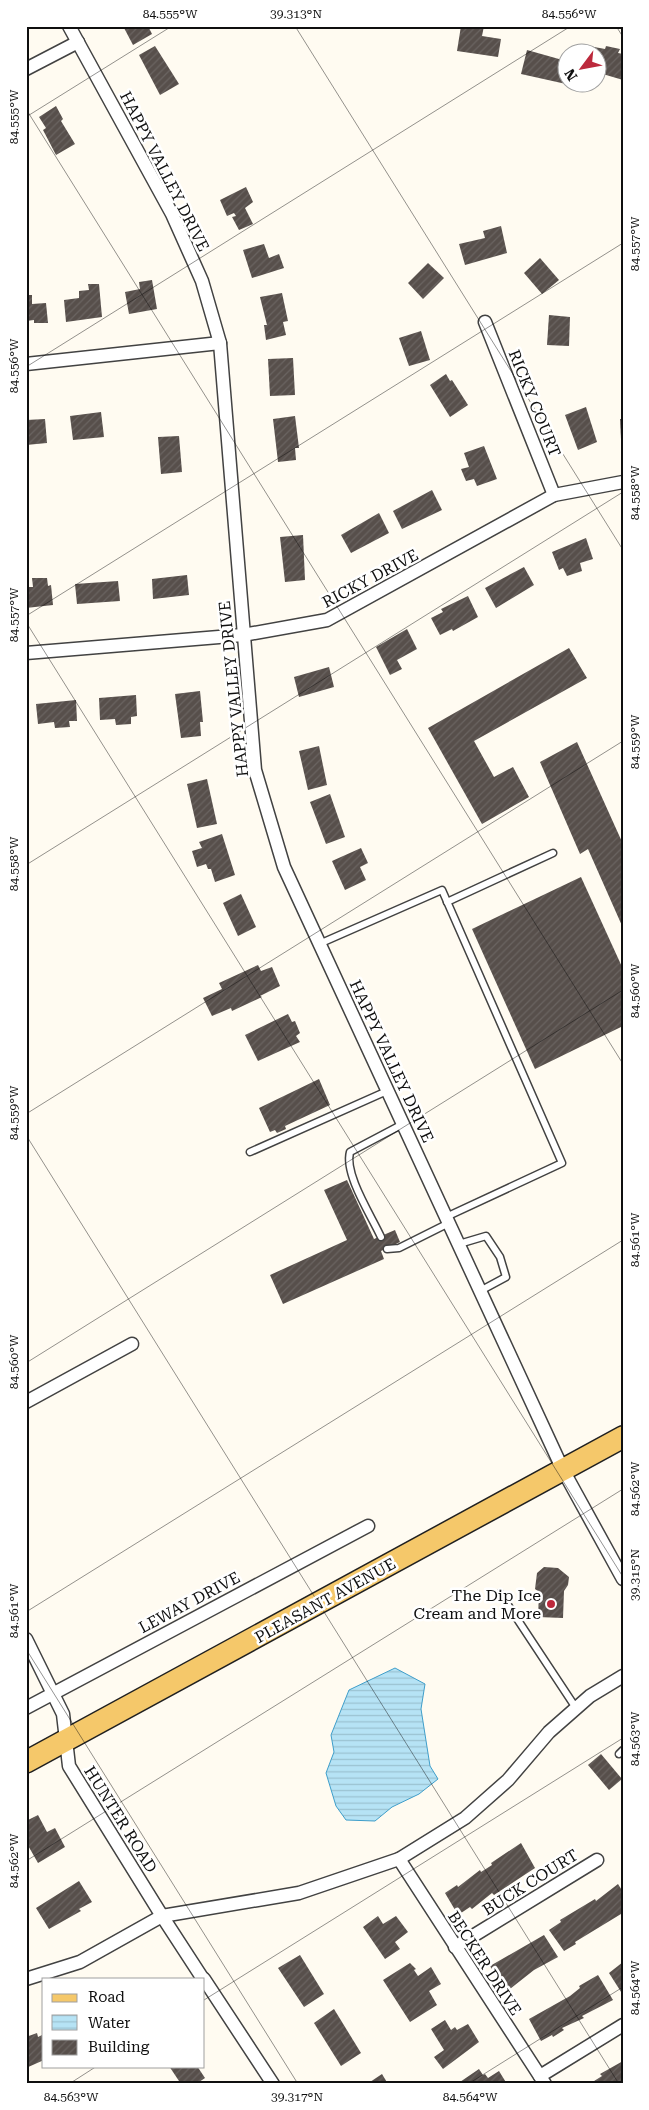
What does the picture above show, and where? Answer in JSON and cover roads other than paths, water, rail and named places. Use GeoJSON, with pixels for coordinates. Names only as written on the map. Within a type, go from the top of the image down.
{"type":"FeatureCollection","features":[{"type":"Feature","properties":{"kind":"main road","name":"PLEASANT AVENUE"},"geometry":{"type":"LineString","coordinates":[[26,1762],[623,1437]]}},
{"type":"Feature","properties":{"kind":"street","name":"HAPPY VALLEY DRIVE"},"geometry":{"type":"LineString","coordinates":[[70,26],[172,214],[202,281],[220,344],[255,770],[284,868],[563,1470],[623,1579]]}},
{"type":"Feature","properties":{"kind":"street"},"geometry":{"type":"LineString","coordinates":[[26,69],[78,42]]}},
{"type":"Feature","properties":{"kind":"street","name":"RICKY COURT"},"geometry":{"type":"LineString","coordinates":[[485,322],[554,496]]}},
{"type":"Feature","properties":{"kind":"street"},"geometry":{"type":"LineString","coordinates":[[26,364],[220,344]]}},
{"type":"Feature","properties":{"kind":"street","name":"RICKY DRIVE"},"geometry":{"type":"LineString","coordinates":[[26,653],[243,636],[327,620],[554,496],[623,482]]}},
{"type":"Feature","properties":{"kind":"street"},"geometry":{"type":"LineString","coordinates":[[26,1402],[132,1344]]}},
{"type":"Feature","properties":{"kind":"street","name":"LEWAY DRIVE"},"geometry":{"type":"LineString","coordinates":[[26,1708],[368,1526]]}},
{"type":"Feature","properties":{"kind":"street","name":"HUNTER ROAD"},"geometry":{"type":"LineString","coordinates":[[26,1639],[63,1714],[69,1766],[162,1916],[203,1978]]}},
{"type":"Feature","properties":{"kind":"street"},"geometry":{"type":"LineString","coordinates":[[26,1979],[80,1962],[162,1916],[299,1892],[399,1859],[465,1818],[508,1780],[549,1732],[590,1696],[623,1676]]}},
{"type":"Feature","properties":{"kind":"street","name":"BECKER DRIVE"},"geometry":{"type":"LineString","coordinates":[[399,1859],[542,2080]]}},
{"type":"Feature","properties":{"kind":"street","name":"BUCK COURT"},"geometry":{"type":"LineString","coordinates":[[455,1947],[597,1860]]}},
{"type":"Feature","properties":{"kind":"street","name":"HUNTER ROAD"},"geometry":{"type":"LineString","coordinates":[[205,1981],[273,2084]]}},
{"type":"Feature","properties":{"kind":"street"},"geometry":{"type":"LineString","coordinates":[[542,2080],[623,2025]]}},
{"type":"Feature","properties":{"kind":"lane"},"geometry":{"type":"LineString","coordinates":[[447,902],[553,853]]}},
{"type":"Feature","properties":{"kind":"lane"},"geometry":{"type":"LineString","coordinates":[[319,944],[442,890],[562,1162],[447,1220],[399,1248],[386,1249]]}},
{"type":"Feature","properties":{"kind":"lane"},"geometry":{"type":"LineString","coordinates":[[250,1152],[387,1091]]}},
{"type":"Feature","properties":{"kind":"lane"},"geometry":{"type":"LineString","coordinates":[[381,1237],[350,1172],[348,1160],[350,1152],[403,1124]]}},
{"type":"Feature","properties":{"kind":"lane"},"geometry":{"type":"LineString","coordinates":[[458,1244],[486,1236],[500,1257],[506,1277],[480,1291]]}},
{"type":"Feature","properties":{"kind":"lane"},"geometry":{"type":"LineString","coordinates":[[500,1593],[576,1708]]}},
{"type":"Feature","properties":{"kind":"water"},"geometry":{"type":"Polygon","coordinates":[[[395,1668],[425,1684],[421,1709],[430,1766],[438,1779],[419,1794],[392,1807],[375,1821],[346,1820],[336,1806],[326,1773],[334,1752],[331,1735],[349,1690],[395,1668]]]}},
{"type":"Feature","properties":{"kind":"place","name":"The Dip Ice Cream and More"},"geometry":{"type":"Point","coordinates":[551,1604]}}]}
